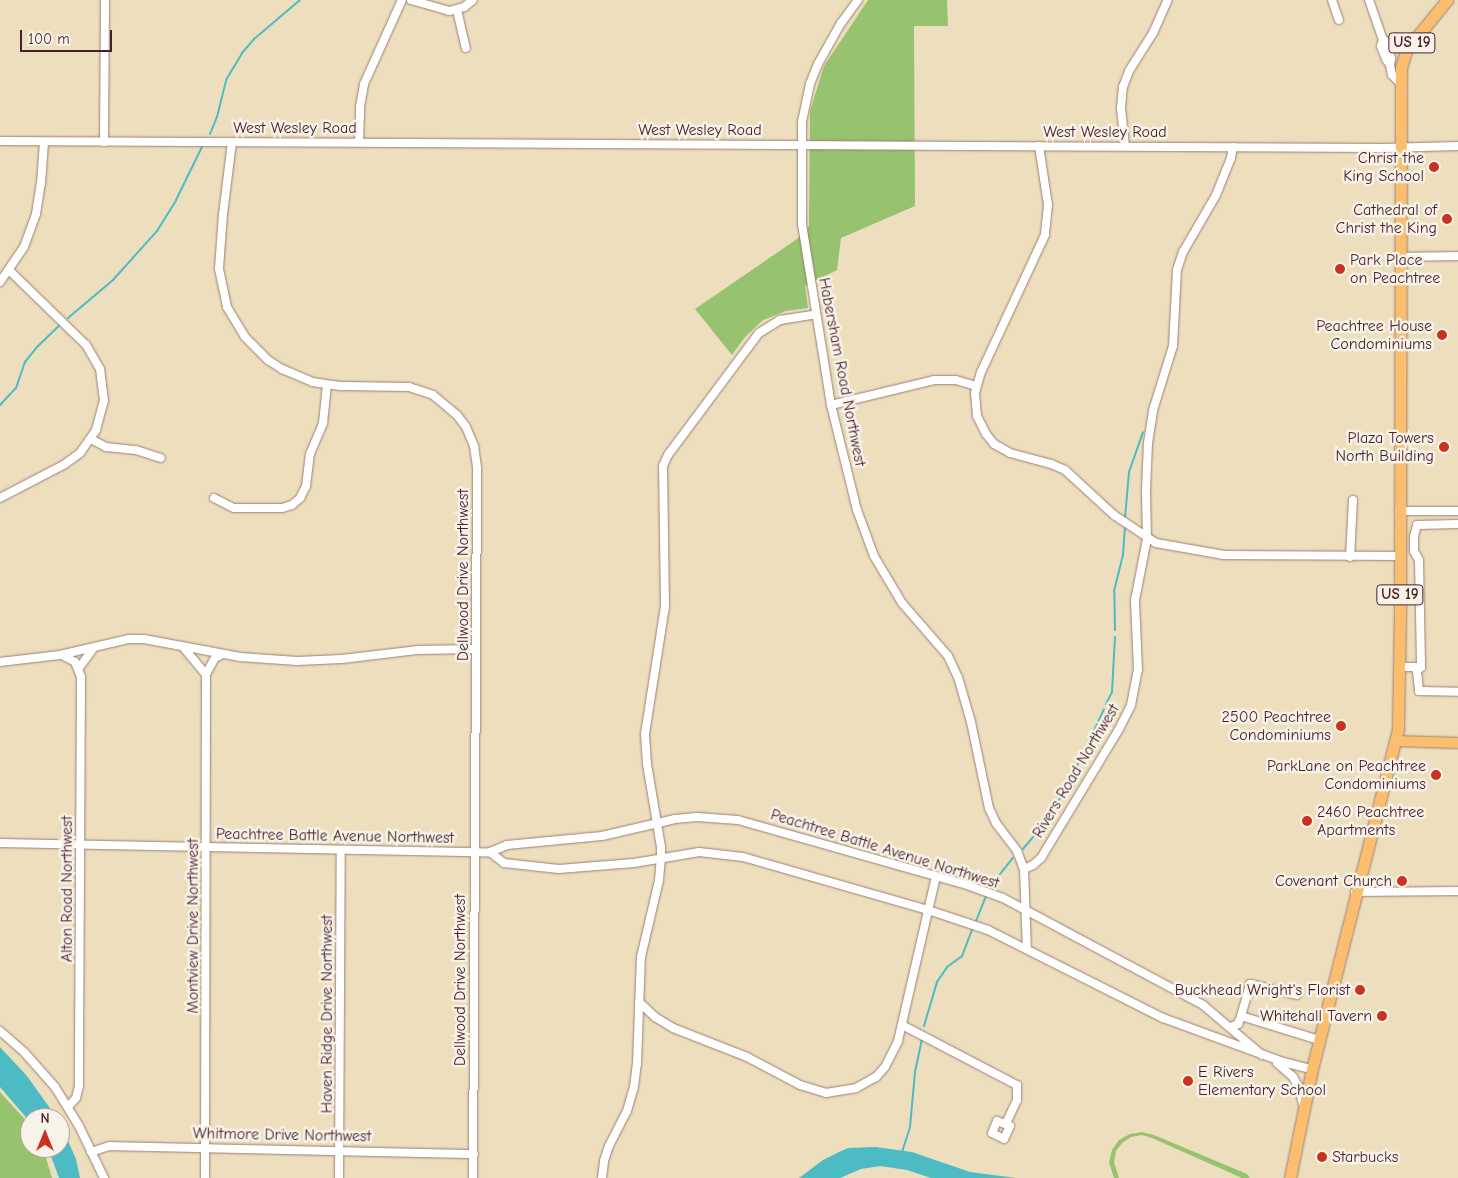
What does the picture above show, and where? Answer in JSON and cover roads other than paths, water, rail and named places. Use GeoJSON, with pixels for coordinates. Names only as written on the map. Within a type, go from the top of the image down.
{"type":"FeatureCollection","features":[{"type":"Feature","properties":{"kind":"highway","name":"US 19"},"geometry":{"type":"LineString","coordinates":[[1290,1178],[1312,1069],[1354,892],[1396,741],[1399,667],[1399,147],[1401,68],[1406,50],[1447,0]]}},
{"type":"Feature","properties":{"kind":"main road"},"geometry":{"type":"LineString","coordinates":[[1396,741],[1458,743]]}},
{"type":"Feature","properties":{"kind":"street"},"geometry":{"type":"LineString","coordinates":[[104,142],[105,0]]}},
{"type":"Feature","properties":{"kind":"street"},"geometry":{"type":"LineString","coordinates":[[359,142],[360,107],[364,84],[402,0]]}},
{"type":"Feature","properties":{"kind":"street"},"geometry":{"type":"LineString","coordinates":[[411,0],[442,10],[457,10],[473,0]]}},
{"type":"Feature","properties":{"kind":"street","name":"Habersham Road Northwest"},"geometry":{"type":"LineString","coordinates":[[858,0],[841,23],[815,70],[805,104],[802,144],[802,224],[831,405],[840,449],[864,534],[882,572],[902,603],[939,643],[953,665],[971,722],[990,808],[996,823],[1017,851],[1024,869]]}},
{"type":"Feature","properties":{"kind":"street"},"geometry":{"type":"LineString","coordinates":[[1125,146],[1121,108],[1123,86],[1129,71],[1153,33],[1168,0]]}},
{"type":"Feature","properties":{"kind":"street"},"geometry":{"type":"LineString","coordinates":[[1332,0],[1339,20]]}},
{"type":"Feature","properties":{"kind":"street"},"geometry":{"type":"LineString","coordinates":[[1369,0],[1383,40],[1381,46],[1390,65],[1392,75],[1400,83]]}},
{"type":"Feature","properties":{"kind":"street"},"geometry":{"type":"LineString","coordinates":[[457,10],[466,48]]}},
{"type":"Feature","properties":{"kind":"street"},"geometry":{"type":"LineString","coordinates":[[1383,40],[1406,50]]}},
{"type":"Feature","properties":{"kind":"street","name":"West Wesley Road"},"geometry":{"type":"LineString","coordinates":[[0,141],[1233,147],[1458,146]]}},
{"type":"Feature","properties":{"kind":"street"},"geometry":{"type":"LineString","coordinates":[[0,282],[24,247],[36,214],[42,184],[44,142]]}},
{"type":"Feature","properties":{"kind":"street","name":"Dellwood Drive Northwest"},"geometry":{"type":"LineString","coordinates":[[232,142],[219,255],[221,285],[227,307],[245,337],[268,360],[296,376],[327,385],[399,386],[419,389],[446,404],[466,427],[474,446],[477,464],[473,1178]]}},
{"type":"Feature","properties":{"kind":"street"},"geometry":{"type":"LineString","coordinates":[[1039,146],[1048,205],[1046,235],[976,386],[974,401],[977,416],[986,434],[994,444],[1010,453],[1065,470],[1114,515],[1147,539],[1181,549],[1224,555],[1399,556]]}},
{"type":"Feature","properties":{"kind":"street","name":"Rivers Road Northwest"},"geometry":{"type":"LineString","coordinates":[[1024,869],[1033,865],[1041,858],[1131,705],[1138,670],[1135,600],[1147,539],[1148,443],[1154,408],[1173,346],[1177,270],[1183,252],[1216,194],[1231,158],[1233,147]]}},
{"type":"Feature","properties":{"kind":"street"},"geometry":{"type":"LineString","coordinates":[[1400,257],[1458,256]]}},
{"type":"Feature","properties":{"kind":"street"},"geometry":{"type":"LineString","coordinates":[[0,498],[65,464],[80,453],[91,439],[100,420],[104,401],[103,381],[97,362],[75,332],[9,270]]}},
{"type":"Feature","properties":{"kind":"street"},"geometry":{"type":"LineString","coordinates":[[602,1178],[604,1161],[609,1146],[627,1111],[634,1087],[638,1064],[641,957],[659,880],[661,858],[644,734],[664,616],[662,477],[668,455],[759,333],[780,320],[816,314]]}},
{"type":"Feature","properties":{"kind":"street"},"geometry":{"type":"LineString","coordinates":[[831,405],[934,380],[956,380],[976,386]]}},
{"type":"Feature","properties":{"kind":"street"},"geometry":{"type":"LineString","coordinates":[[214,498],[234,508],[282,508],[292,505],[300,498],[306,486],[310,454],[323,423],[327,385]]}},
{"type":"Feature","properties":{"kind":"street"},"geometry":{"type":"LineString","coordinates":[[91,439],[106,447],[136,450],[161,458]]}},
{"type":"Feature","properties":{"kind":"street"},"geometry":{"type":"LineString","coordinates":[[1350,557],[1353,500]]}},
{"type":"Feature","properties":{"kind":"street"},"geometry":{"type":"LineString","coordinates":[[1399,511],[1458,511]]}},
{"type":"Feature","properties":{"kind":"street"},"geometry":{"type":"LineString","coordinates":[[1458,524],[1417,525],[1414,537],[1414,551],[1419,560],[1421,667],[1417,671],[1418,691],[1458,692]]}},
{"type":"Feature","properties":{"kind":"street"},"geometry":{"type":"LineString","coordinates":[[0,662],[60,655],[129,640],[144,639],[258,659],[316,661],[418,650],[476,649]]}},
{"type":"Feature","properties":{"kind":"street"},"geometry":{"type":"LineString","coordinates":[[181,645],[206,674],[215,658],[223,654]]}},
{"type":"Feature","properties":{"kind":"street"},"geometry":{"type":"LineString","coordinates":[[60,655],[75,662],[79,668],[94,648]]}},
{"type":"Feature","properties":{"kind":"street"},"geometry":{"type":"LineString","coordinates":[[1399,667],[1421,667]]}},
{"type":"Feature","properties":{"kind":"street","name":"Alton Road Northwest"},"geometry":{"type":"LineString","coordinates":[[68,1107],[76,1098],[79,1086],[81,677],[79,668]]}},
{"type":"Feature","properties":{"kind":"street","name":"Montview Drive Northwest"},"geometry":{"type":"LineString","coordinates":[[205,1178],[206,674]]}},
{"type":"Feature","properties":{"kind":"street","name":"Peachtree Battle Avenue Northwest"},"geometry":{"type":"LineString","coordinates":[[0,843],[490,852],[507,845],[602,836],[657,823],[697,817],[738,820],[936,876],[988,892],[1024,907],[1203,1005],[1262,1055]]}},
{"type":"Feature","properties":{"kind":"street","name":"Haven Ridge Drive Northwest"},"geometry":{"type":"LineString","coordinates":[[340,1178],[341,850]]}},
{"type":"Feature","properties":{"kind":"street","name":"Peachtree Battle Avenue Northwest"},"geometry":{"type":"LineString","coordinates":[[490,852],[504,862],[559,870],[594,868],[698,852],[732,854],[928,910],[988,930],[1027,948],[1156,1015],[1262,1055],[1312,1069]]}},
{"type":"Feature","properties":{"kind":"street"},"geometry":{"type":"LineString","coordinates":[[1024,869],[1027,948]]}},
{"type":"Feature","properties":{"kind":"street"},"geometry":{"type":"LineString","coordinates":[[639,1002],[655,1017],[673,1028],[747,1057],[800,1085],[826,1092],[856,1088],[876,1076],[892,1054],[902,1025],[936,876]]}},
{"type":"Feature","properties":{"kind":"street"},"geometry":{"type":"LineString","coordinates":[[1354,892],[1458,891]]}},
{"type":"Feature","properties":{"kind":"street"},"geometry":{"type":"LineString","coordinates":[[1231,1027],[1238,1024],[1250,984],[1298,995]]}},
{"type":"Feature","properties":{"kind":"street"},"geometry":{"type":"LineString","coordinates":[[1241,1016],[1319,1040]]}},
{"type":"Feature","properties":{"kind":"street"},"geometry":{"type":"LineString","coordinates":[[902,1025],[1017,1086],[1017,1100],[1006,1124]]}},
{"type":"Feature","properties":{"kind":"street"},"geometry":{"type":"LineString","coordinates":[[0,1031],[40,1070],[68,1107],[104,1178]]}},
{"type":"Feature","properties":{"kind":"street","name":"Peachtree Battle Avenue Northwest"},"geometry":{"type":"LineString","coordinates":[[1271,1058],[1293,1077],[1299,1088],[1304,1109]]}},
{"type":"Feature","properties":{"kind":"street","name":"Whitmore Drive Northwest"},"geometry":{"type":"LineString","coordinates":[[91,1152],[110,1146],[474,1154]]}},
{"type":"Feature","properties":{"kind":"water"},"geometry":{"type":"Polygon","coordinates":[[[0,1047],[27,1076],[50,1108],[20,1108],[20,1110],[0,1087],[0,1047]]]}},
{"type":"Feature","properties":{"kind":"water"},"geometry":{"type":"Polygon","coordinates":[[[70,1146],[76,1159],[80,1178],[59,1178],[52,1158],[70,1158],[70,1146]]]}},
{"type":"Feature","properties":{"kind":"water"},"geometry":{"type":"Polygon","coordinates":[[[876,1147],[912,1152],[970,1172],[1016,1178],[931,1178],[907,1170],[880,1166],[861,1169],[840,1178],[799,1178],[823,1160],[848,1148],[876,1147]]]}},
{"type":"Feature","properties":{"kind":"waterway"},"geometry":{"type":"LineString","coordinates":[[210,134],[217,117],[226,80],[242,53],[254,39],[300,0]]}},
{"type":"Feature","properties":{"kind":"waterway"},"geometry":{"type":"LineString","coordinates":[[68,318],[113,280],[157,231],[176,200],[202,147]]}},
{"type":"Feature","properties":{"kind":"waterway"},"geometry":{"type":"LineString","coordinates":[[0,405],[16,388],[25,362],[37,347],[60,325]]}},
{"type":"Feature","properties":{"kind":"waterway"},"geometry":{"type":"LineString","coordinates":[[1125,518],[1129,472],[1143,432]]}},
{"type":"Feature","properties":{"kind":"waterway"},"geometry":{"type":"LineString","coordinates":[[1115,630],[1114,591],[1123,555],[1125,527]]}},
{"type":"Feature","properties":{"kind":"waterway"},"geometry":{"type":"LineString","coordinates":[[1106,704],[1112,692],[1115,637]]}},
{"type":"Feature","properties":{"kind":"waterway"},"geometry":{"type":"LineString","coordinates":[[1023,849],[1044,824],[1067,787],[1104,709]]}},
{"type":"Feature","properties":{"kind":"waterway"},"geometry":{"type":"LineString","coordinates":[[990,887],[1013,858]]}},
{"type":"Feature","properties":{"kind":"waterway"},"geometry":{"type":"LineString","coordinates":[[976,921],[986,896]]}},
{"type":"Feature","properties":{"kind":"waterway"},"geometry":{"type":"LineString","coordinates":[[924,1026],[937,982],[947,967],[962,956],[972,930]]}},
{"type":"Feature","properties":{"kind":"waterway"},"geometry":{"type":"LineString","coordinates":[[902,1152],[910,1127],[915,1072],[922,1039]]}},
{"type":"Feature","properties":{"kind":"place","name":"Christ the King School"},"geometry":{"type":"Point","coordinates":[1434,167]}},
{"type":"Feature","properties":{"kind":"place","name":"Cathedral of Christ the King"},"geometry":{"type":"Point","coordinates":[1447,219]}},
{"type":"Feature","properties":{"kind":"place","name":"Park Place on Peachtree"},"geometry":{"type":"Point","coordinates":[1340,269]}},
{"type":"Feature","properties":{"kind":"place","name":"Peachtree House Condominiums"},"geometry":{"type":"Point","coordinates":[1442,335]}},
{"type":"Feature","properties":{"kind":"place","name":"Plaza Towers North Building"},"geometry":{"type":"Point","coordinates":[1444,447]}},
{"type":"Feature","properties":{"kind":"place","name":"2500 Peachtree Condominiums"},"geometry":{"type":"Point","coordinates":[1341,726]}},
{"type":"Feature","properties":{"kind":"place","name":"ParkLane on Peachtree Condominiums"},"geometry":{"type":"Point","coordinates":[1436,775]}},
{"type":"Feature","properties":{"kind":"place","name":"2460 Peachtree Apartments"},"geometry":{"type":"Point","coordinates":[1307,821]}},
{"type":"Feature","properties":{"kind":"place","name":"Covenant Church"},"geometry":{"type":"Point","coordinates":[1402,881]}},
{"type":"Feature","properties":{"kind":"place","name":"Buckhead Wright's Florist"},"geometry":{"type":"Point","coordinates":[1360,990]}},
{"type":"Feature","properties":{"kind":"place","name":"Whitehall Tavern"},"geometry":{"type":"Point","coordinates":[1382,1016]}},
{"type":"Feature","properties":{"kind":"place","name":"E Rivers Elementary School"},"geometry":{"type":"Point","coordinates":[1188,1081]}},
{"type":"Feature","properties":{"kind":"place","name":"Starbucks"},"geometry":{"type":"Point","coordinates":[1322,1157]}}]}
